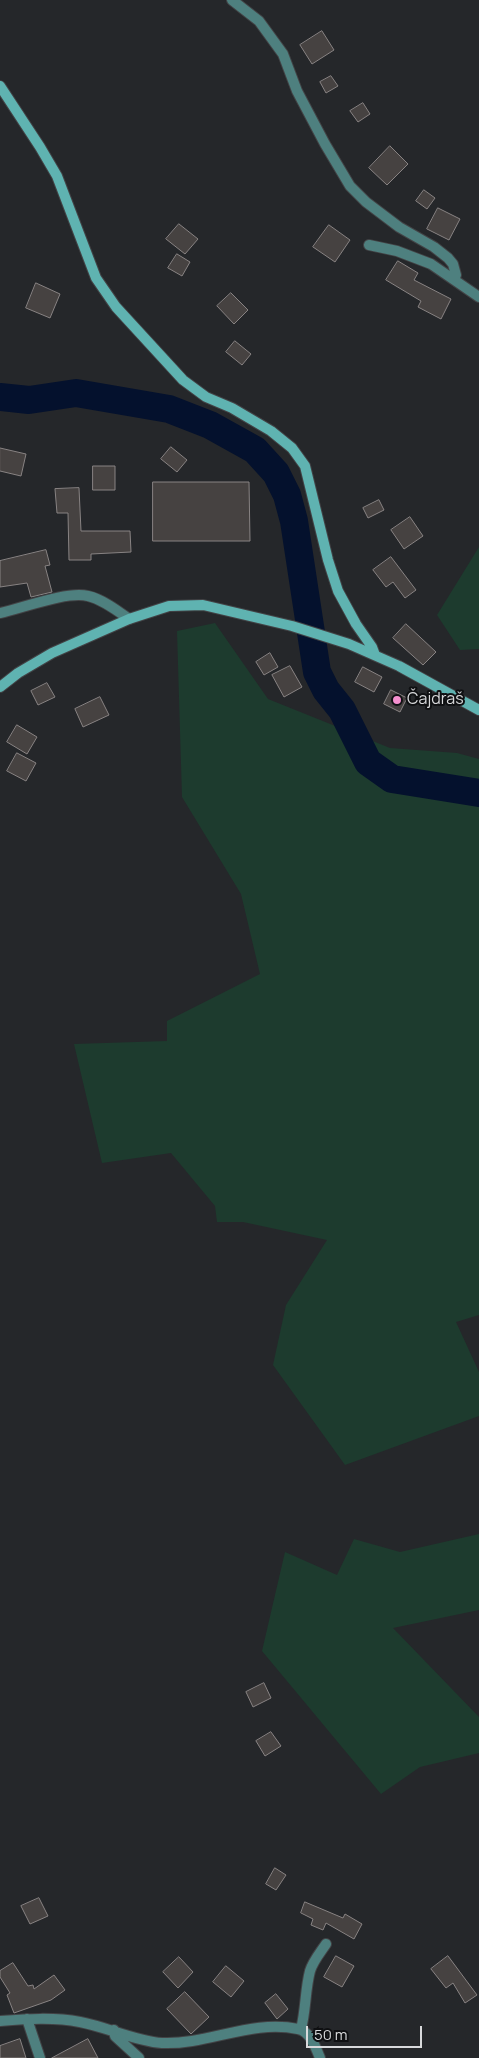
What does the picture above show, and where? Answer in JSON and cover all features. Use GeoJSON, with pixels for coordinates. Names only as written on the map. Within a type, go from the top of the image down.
{"type":"FeatureCollection","features":[{"type":"Feature","properties":{"kind":"main road"},"geometry":{"type":"LineString","coordinates":[[0,86],[57,176],[96,278],[116,307],[139,334],[184,380],[206,397],[232,408],[271,431],[292,448],[305,466],[328,560],[338,591],[375,655]]}},
{"type":"Feature","properties":{"kind":"main road"},"geometry":{"type":"LineString","coordinates":[[0,687],[18,673],[52,653],[129,619],[169,606],[203,605],[292,626],[375,655],[479,710]]}},
{"type":"Feature","properties":{"kind":"street"},"geometry":{"type":"LineString","coordinates":[[232,0],[240,4],[259,22],[283,54],[297,91],[350,186],[366,202],[399,227],[434,247],[448,258],[453,264],[456,275],[454,279]]}},
{"type":"Feature","properties":{"kind":"street"},"geometry":{"type":"LineString","coordinates":[[369,245],[397,252],[431,264],[479,297]]}},
{"type":"Feature","properties":{"kind":"street"},"geometry":{"type":"LineString","coordinates":[[0,613],[77,595],[90,596],[129,619]]}},
{"type":"Feature","properties":{"kind":"street"},"geometry":{"type":"LineString","coordinates":[[301,2029],[310,1972],[314,1960],[326,1944]]}},
{"type":"Feature","properties":{"kind":"street"},"geometry":{"type":"LineString","coordinates":[[0,2021],[27,2019],[79,2021],[144,2040],[162,2043],[280,2026],[301,2029],[306,2032],[314,2043],[320,2058]]}},
{"type":"Feature","properties":{"kind":"street"},"geometry":{"type":"LineString","coordinates":[[27,2019],[40,2058]]}},
{"type":"Feature","properties":{"kind":"street"},"geometry":{"type":"LineString","coordinates":[[114,2030],[116,2036],[139,2058]]}},
{"type":"Feature","properties":{"kind":"green space"},"geometry":{"type":"Polygon","coordinates":[[[479,547],[479,649],[460,650],[437,615],[479,547]]]}},
{"type":"Feature","properties":{"kind":"green space"},"geometry":{"type":"Polygon","coordinates":[[[215,623],[268,699],[390,748],[457,753],[479,759],[479,1315],[456,1322],[479,1372],[479,1416],[345,1465],[273,1365],[286,1305],[327,1240],[243,1222],[217,1222],[215,1206],[171,1153],[102,1163],[74,1044],[167,1041],[167,1021],[260,974],[241,894],[182,797],[177,631],[215,623]]]}},
{"type":"Feature","properties":{"kind":"green space"},"geometry":{"type":"Polygon","coordinates":[[[479,1534],[479,1610],[393,1628],[479,1717],[479,1753],[420,1767],[381,1794],[262,1651],[285,1552],[337,1575],[354,1539],[400,1552],[479,1534]]]}},
{"type":"Feature","properties":{"kind":"building"},"geometry":{"type":"Polygon","coordinates":[[[322,31],[334,50],[312,64],[300,45],[322,31]]]}},
{"type":"Feature","properties":{"kind":"building"},"geometry":{"type":"Polygon","coordinates":[[[331,76],[338,86],[326,93],[320,82],[331,76]]]}},
{"type":"Feature","properties":{"kind":"building"},"geometry":{"type":"Polygon","coordinates":[[[363,103],[370,114],[358,122],[350,111],[363,103]]]}},
{"type":"Feature","properties":{"kind":"building"},"geometry":{"type":"Polygon","coordinates":[[[390,146],[408,164],[387,185],[369,168],[390,146]]]}},
{"type":"Feature","properties":{"kind":"building"},"geometry":{"type":"Polygon","coordinates":[[[424,190],[435,198],[427,209],[416,201],[424,190]]]}},
{"type":"Feature","properties":{"kind":"building"},"geometry":{"type":"Polygon","coordinates":[[[438,208],[460,219],[449,240],[427,229],[438,208]]]}},
{"type":"Feature","properties":{"kind":"building"},"geometry":{"type":"Polygon","coordinates":[[[179,224],[198,239],[185,254],[166,239],[179,224]]]}},
{"type":"Feature","properties":{"kind":"building"},"geometry":{"type":"Polygon","coordinates":[[[329,225],[350,240],[335,262],[313,247],[329,225]]]}},
{"type":"Feature","properties":{"kind":"building"},"geometry":{"type":"Polygon","coordinates":[[[177,254],[190,262],[182,276],[168,268],[177,254]]]}},
{"type":"Feature","properties":{"kind":"building"},"geometry":{"type":"Polygon","coordinates":[[[398,261],[418,273],[414,280],[451,299],[441,319],[418,307],[421,301],[386,280],[398,261]]]}},
{"type":"Feature","properties":{"kind":"building"},"geometry":{"type":"Polygon","coordinates":[[[36,283],[60,294],[50,318],[26,308],[36,283]]]}},
{"type":"Feature","properties":{"kind":"building"},"geometry":{"type":"Polygon","coordinates":[[[231,293],[248,310],[234,324],[217,306],[231,293]]]}},
{"type":"Feature","properties":{"kind":"building"},"geometry":{"type":"Polygon","coordinates":[[[235,341],[251,354],[242,365],[226,352],[235,341]]]}},
{"type":"Feature","properties":{"kind":"building"},"geometry":{"type":"Polygon","coordinates":[[[171,447],[187,460],[177,472],[161,459],[171,447]]]}},
{"type":"Feature","properties":{"kind":"building"},"geometry":{"type":"Polygon","coordinates":[[[0,448],[26,454],[21,476],[0,471],[0,448]]]}},
{"type":"Feature","properties":{"kind":"building"},"geometry":{"type":"Polygon","coordinates":[[[93,466],[115,466],[115,490],[93,490],[93,466]]]}},
{"type":"Feature","properties":{"kind":"building"},"geometry":{"type":"Polygon","coordinates":[[[153,482],[249,482],[250,541],[153,541],[153,482]]]}},
{"type":"Feature","properties":{"kind":"building"},"geometry":{"type":"Polygon","coordinates":[[[79,488],[81,531],[130,531],[131,552],[91,554],[91,560],[69,560],[68,513],[57,513],[55,489],[79,488]]]}},
{"type":"Feature","properties":{"kind":"building"},"geometry":{"type":"Polygon","coordinates":[[[379,500],[384,510],[368,518],[363,508],[379,500]]]}},
{"type":"Feature","properties":{"kind":"building"},"geometry":{"type":"Polygon","coordinates":[[[410,517],[423,536],[404,549],[391,530],[410,517]]]}},
{"type":"Feature","properties":{"kind":"building"},"geometry":{"type":"Polygon","coordinates":[[[46,550],[50,565],[45,566],[52,592],[31,597],[27,583],[0,587],[0,561],[46,550]]]}},
{"type":"Feature","properties":{"kind":"building"},"geometry":{"type":"Polygon","coordinates":[[[391,557],[416,590],[405,598],[393,582],[386,587],[373,570],[391,557]]]}},
{"type":"Feature","properties":{"kind":"building"},"geometry":{"type":"Polygon","coordinates":[[[406,624],[436,652],[423,665],[393,638],[406,624]]]}},
{"type":"Feature","properties":{"kind":"building"},"geometry":{"type":"Polygon","coordinates":[[[270,653],[278,667],[264,675],[256,662],[270,653]]]}},
{"type":"Feature","properties":{"kind":"building"},"geometry":{"type":"Polygon","coordinates":[[[290,666],[302,687],[284,697],[272,675],[290,666]]]}},
{"type":"Feature","properties":{"kind":"building"},"geometry":{"type":"Polygon","coordinates":[[[363,667],[382,677],[374,692],[355,682],[363,667]]]}},
{"type":"Feature","properties":{"kind":"building"},"geometry":{"type":"Polygon","coordinates":[[[47,683],[55,697],[38,705],[31,691],[47,683]]]}},
{"type":"Feature","properties":{"kind":"building"},"geometry":{"type":"Polygon","coordinates":[[[391,690],[407,698],[400,712],[384,704],[391,690]]]}},
{"type":"Feature","properties":{"kind":"building"},"geometry":{"type":"Polygon","coordinates":[[[100,697],[109,715],[83,727],[75,709],[100,697]]]}},
{"type":"Feature","properties":{"kind":"building"},"geometry":{"type":"Polygon","coordinates":[[[17,725],[37,737],[27,754],[7,742],[17,725]]]}},
{"type":"Feature","properties":{"kind":"building"},"geometry":{"type":"Polygon","coordinates":[[[17,753],[36,763],[26,781],[7,771],[17,753]]]}},
{"type":"Feature","properties":{"kind":"building"},"geometry":{"type":"Polygon","coordinates":[[[264,1683],[271,1698],[253,1707],[246,1692],[264,1683]]]}},
{"type":"Feature","properties":{"kind":"building"},"geometry":{"type":"Polygon","coordinates":[[[271,1732],[281,1746],[265,1756],[256,1741],[271,1732]]]}},
{"type":"Feature","properties":{"kind":"building"},"geometry":{"type":"Polygon","coordinates":[[[275,1868],[286,1875],[276,1890],[266,1884],[275,1868]]]}},
{"type":"Feature","properties":{"kind":"building"},"geometry":{"type":"Polygon","coordinates":[[[39,1898],[48,1916],[30,1924],[21,1906],[39,1898]]]}},
{"type":"Feature","properties":{"kind":"building"},"geometry":{"type":"Polygon","coordinates":[[[305,1902],[343,1918],[345,1914],[362,1924],[354,1939],[326,1923],[323,1930],[311,1925],[313,1919],[301,1913],[305,1902]]]}},
{"type":"Feature","properties":{"kind":"building"},"geometry":{"type":"Polygon","coordinates":[[[336,1956],[354,1966],[342,1987],[324,1977],[336,1956]]]}},
{"type":"Feature","properties":{"kind":"building"},"geometry":{"type":"Polygon","coordinates":[[[448,1956],[477,1995],[465,2003],[453,1983],[446,1988],[431,1969],[448,1956]]]}},
{"type":"Feature","properties":{"kind":"building"},"geometry":{"type":"Polygon","coordinates":[[[179,1957],[193,1972],[178,1988],[163,1972],[179,1957]]]}},
{"type":"Feature","properties":{"kind":"building"},"geometry":{"type":"Polygon","coordinates":[[[13,1963],[28,1986],[33,1985],[34,1989],[54,1975],[65,1990],[51,2000],[14,2013],[7,1995],[10,1993],[0,1977],[0,1971],[13,1963]]]}},
{"type":"Feature","properties":{"kind":"building"},"geometry":{"type":"Polygon","coordinates":[[[226,1966],[244,1981],[231,1997],[213,1982],[226,1966]]]}},
{"type":"Feature","properties":{"kind":"building"},"geometry":{"type":"Polygon","coordinates":[[[185,1992],[209,2017],[191,2034],[167,2009],[185,1992]]]}},
{"type":"Feature","properties":{"kind":"building"},"geometry":{"type":"Polygon","coordinates":[[[276,1994],[288,2009],[277,2019],[265,2003],[276,1994]]]}},
{"type":"Feature","properties":{"kind":"building"},"geometry":{"type":"Polygon","coordinates":[[[20,2039],[26,2058],[0,2058],[0,2046],[20,2039]]]}},
{"type":"Feature","properties":{"kind":"building"},"geometry":{"type":"Polygon","coordinates":[[[88,2039],[98,2058],[52,2058],[88,2039]]]}},
{"type":"Feature","properties":{"kind":"waterway"},"geometry":{"type":"LineString","coordinates":[[0,397],[29,400],[76,393],[169,409],[210,425],[255,450],[276,473],[287,495],[294,521],[317,672],[326,690],[342,710],[368,762],[392,779],[479,793]]}},
{"type":"Feature","properties":{"kind":"place","name":"Čajdraš"},"geometry":{"type":"Point","coordinates":[397,700]}}]}
